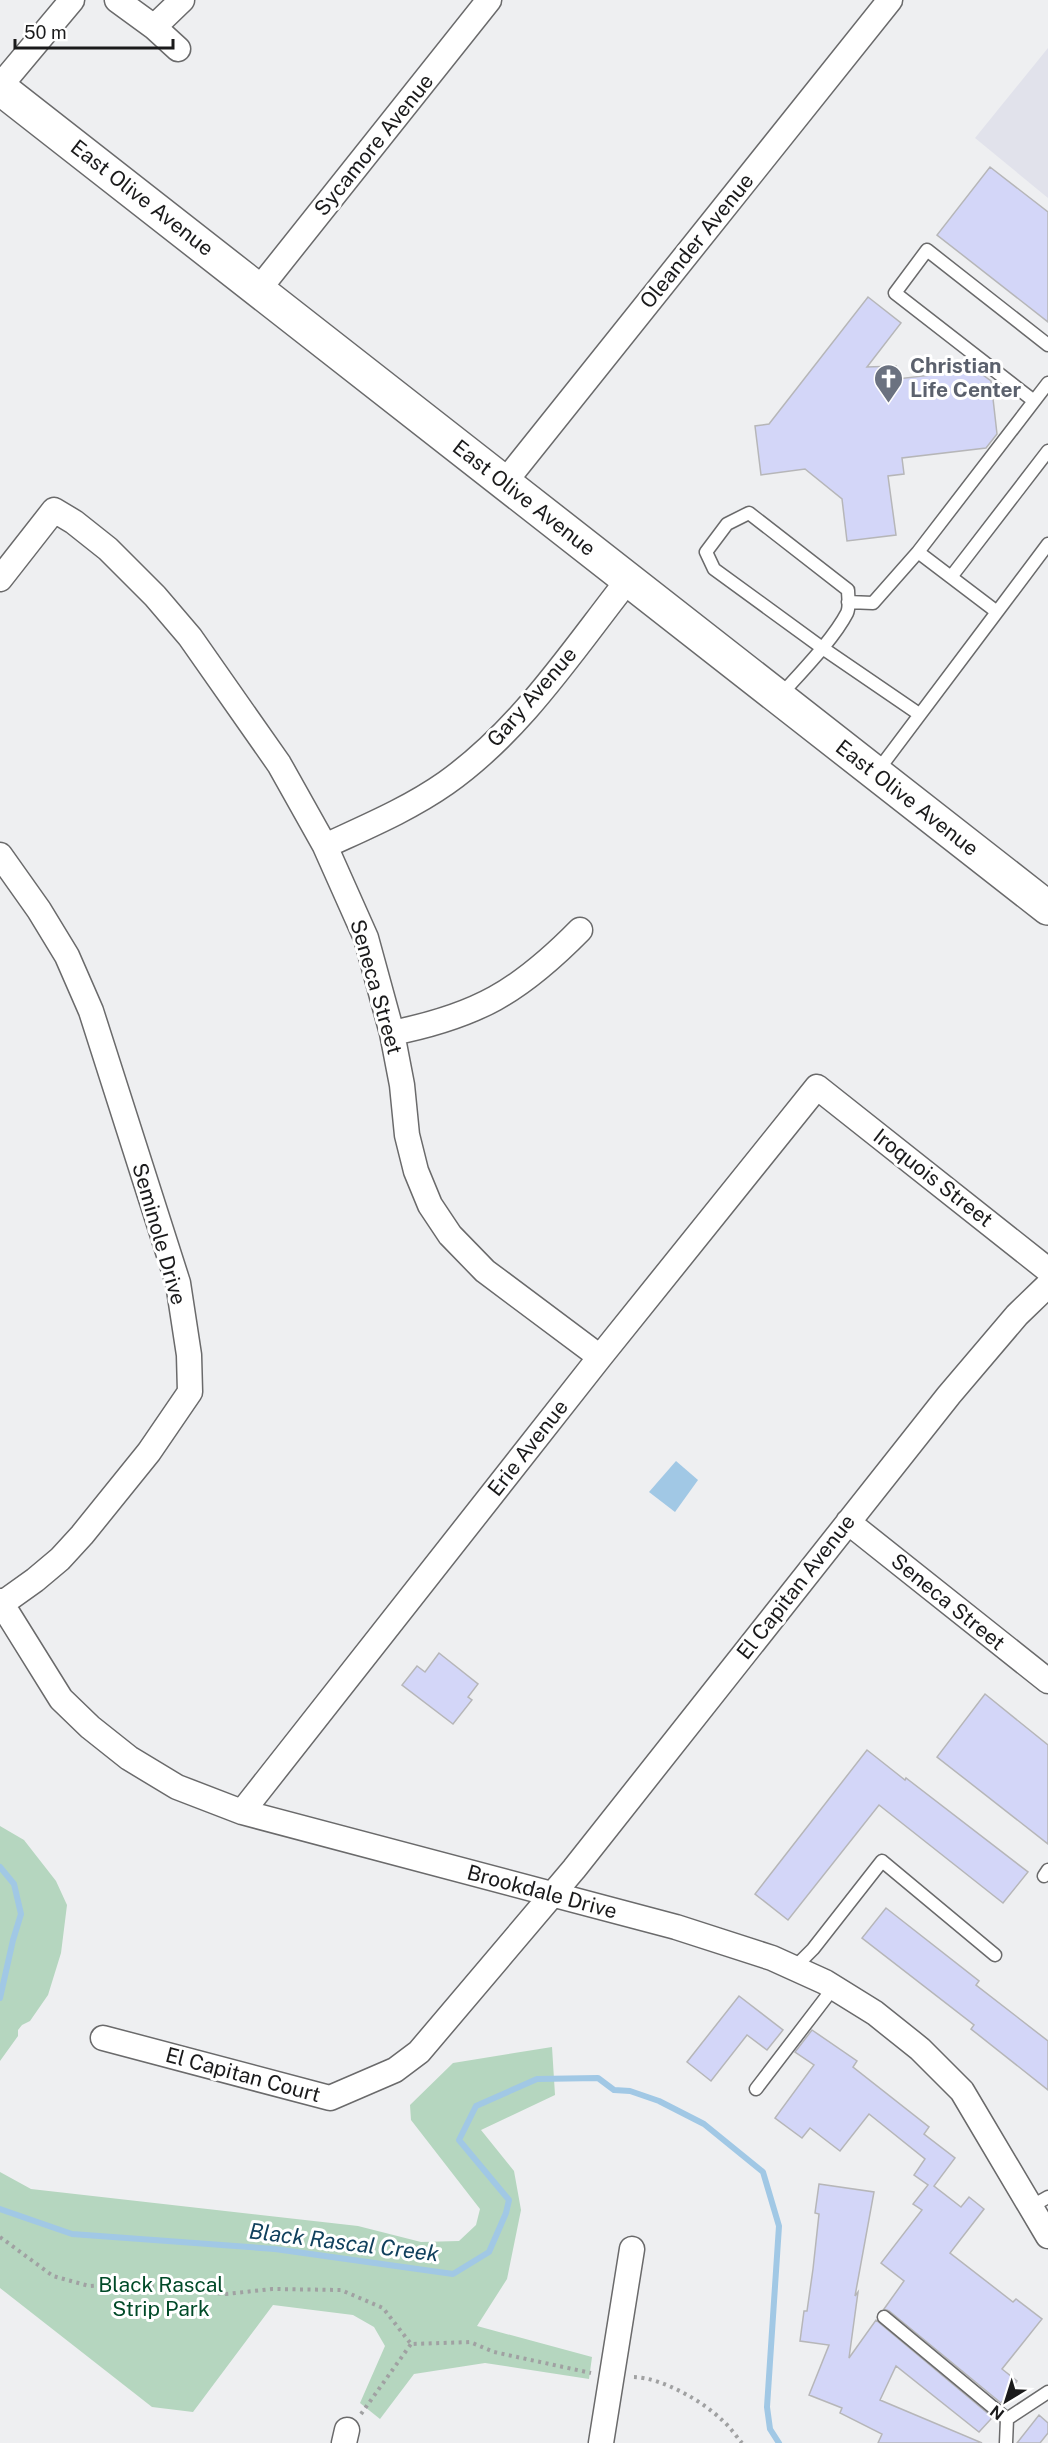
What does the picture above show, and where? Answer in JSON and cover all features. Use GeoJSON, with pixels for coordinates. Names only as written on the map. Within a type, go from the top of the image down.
{"type":"FeatureCollection","features":[{"type":"Feature","properties":{"kind":"main road","name":"East Olive Avenue"},"geometry":{"type":"LineString","coordinates":[[0,87],[1048,908]]}},
{"type":"Feature","properties":{"kind":"street"},"geometry":{"type":"LineString","coordinates":[[0,87],[72,0]]}},
{"type":"Feature","properties":{"kind":"street"},"geometry":{"type":"LineString","coordinates":[[117,0],[154,27],[178,49]]}},
{"type":"Feature","properties":{"kind":"street"},"geometry":{"type":"LineString","coordinates":[[154,27],[182,0]]}},
{"type":"Feature","properties":{"kind":"street","name":"Sycamore Avenue"},"geometry":{"type":"LineString","coordinates":[[259,289],[489,0]]}},
{"type":"Feature","properties":{"kind":"street","name":"Oleander Avenue"},"geometry":{"type":"LineString","coordinates":[[504,483],[891,0]]}},
{"type":"Feature","properties":{"kind":"street","name":"Seneca Street"},"geometry":{"type":"LineString","coordinates":[[0,579],[54,510],[74,522],[108,549],[147,588],[190,637],[279,764],[325,846],[366,938],[392,1033],[402,1085],[407,1135],[416,1171],[430,1205],[450,1236],[485,1271],[600,1357]]}},
{"type":"Feature","properties":{"kind":"street","name":"Gary Avenue"},"geometry":{"type":"LineString","coordinates":[[325,846],[400,810],[445,784],[504,735],[541,693],[628,580]]}},
{"type":"Feature","properties":{"kind":"street","name":"Seminole Drive"},"geometry":{"type":"LineString","coordinates":[[0,855],[39,910],[67,956],[91,1011],[178,1283],[189,1356],[190,1392],[148,1452],[82,1535],[60,1559],[0,1604]]}},
{"type":"Feature","properties":{"kind":"street"},"geometry":{"type":"LineString","coordinates":[[392,1033],[435,1024],[485,1005],[534,973],[580,930]]}},
{"type":"Feature","properties":{"kind":"street","name":"Erie Avenue"},"geometry":{"type":"LineString","coordinates":[[242,1812],[600,1357],[817,1087]]}},
{"type":"Feature","properties":{"kind":"street","name":"Iroquois Street"},"geometry":{"type":"LineString","coordinates":[[817,1087],[1048,1270]]}},
{"type":"Feature","properties":{"kind":"street","name":"El Capitan Avenue"},"geometry":{"type":"LineString","coordinates":[[551,1895],[574,1869],[949,1395],[1017,1315],[1048,1285]]}},
{"type":"Feature","properties":{"kind":"street","name":"Seneca Street"},"geometry":{"type":"LineString","coordinates":[[848,1522],[1048,1682]]}},
{"type":"Feature","properties":{"kind":"street","name":"Brookdale Drive"},"geometry":{"type":"LineString","coordinates":[[0,1604],[61,1699],[90,1727],[129,1758],[177,1787],[242,1812],[676,1927],[772,1958],[834,1987],[875,2013],[920,2049],[962,2091],[1040,2202],[1048,2236]]}},
{"type":"Feature","properties":{"kind":"street","name":"El Capitan Court"},"geometry":{"type":"LineString","coordinates":[[103,2038],[330,2098],[395,2070],[418,2052],[551,1895]]}},
{"type":"Feature","properties":{"kind":"street"},"geometry":{"type":"LineString","coordinates":[[601,2443],[632,2249]]}},
{"type":"Feature","properties":{"kind":"lane"},"geometry":{"type":"LineString","coordinates":[[1034,401],[895,293],[927,250],[1048,345]]}},
{"type":"Feature","properties":{"kind":"lane"},"geometry":{"type":"LineString","coordinates":[[848,602],[873,603],[918,552],[1048,383]]}},
{"type":"Feature","properties":{"kind":"lane"},"geometry":{"type":"LineString","coordinates":[[951,578],[1048,451]]}},
{"type":"Feature","properties":{"kind":"lane"},"geometry":{"type":"LineString","coordinates":[[778,698],[821,647],[848,611],[848,590],[749,513],[727,524],[706,552],[714,569],[821,647],[919,714]]}},
{"type":"Feature","properties":{"kind":"lane"},"geometry":{"type":"LineString","coordinates":[[875,774],[1048,544]]}},
{"type":"Feature","properties":{"kind":"lane"},"geometry":{"type":"LineString","coordinates":[[918,552],[997,612]]}},
{"type":"Feature","properties":{"kind":"lane"},"geometry":{"type":"LineString","coordinates":[[794,1968],[813,1949],[882,1861],[995,1955]]}},
{"type":"Feature","properties":{"kind":"lane"},"geometry":{"type":"LineString","coordinates":[[756,2089],[834,1987]]}},
{"type":"Feature","properties":{"kind":"lane"},"geometry":{"type":"LineString","coordinates":[[884,2317],[1007,2419]]}},
{"type":"Feature","properties":{"kind":"lane"},"geometry":{"type":"LineString","coordinates":[[1007,2419],[1048,2392]]}},
{"type":"Feature","properties":{"kind":"lane"},"geometry":{"type":"LineString","coordinates":[[1006,2443],[1007,2419]]}},
{"type":"Feature","properties":{"kind":"path"},"geometry":{"type":"LineString","coordinates":[[0,2237],[53,2276],[89,2286],[130,2284],[226,2294],[272,2289],[341,2290],[382,2308],[411,2344]]}},
{"type":"Feature","properties":{"kind":"path"},"geometry":{"type":"LineString","coordinates":[[411,2344],[470,2342],[494,2352],[594,2373]]}},
{"type":"Feature","properties":{"kind":"path"},"geometry":{"type":"LineString","coordinates":[[346,2436],[411,2344]]}},
{"type":"Feature","properties":{"kind":"path"},"geometry":{"type":"LineString","coordinates":[[640,2377],[658,2380],[705,2406],[724,2421],[742,2443]]}},
{"type":"Feature","properties":{"kind":"shaded area"},"geometry":{"type":"Polygon","coordinates":[[[1048,48],[1048,198],[975,138],[1048,48]]]}},
{"type":"Feature","properties":{"kind":"green space"},"geometry":{"type":"Polygon","coordinates":[[[0,1826],[24,1840],[56,1881],[67,1905],[61,1953],[48,1995],[30,2021],[18,2030],[18,2036],[0,2061],[0,1826]]]}},
{"type":"Feature","properties":{"kind":"green space","name":"Black Rascal Strip Park"},"geometry":{"type":"Polygon","coordinates":[[[552,2047],[555,2095],[481,2130],[514,2171],[521,2210],[507,2279],[477,2326],[592,2357],[589,2379],[485,2363],[414,2374],[380,2419],[360,2403],[385,2346],[374,2327],[353,2315],[273,2305],[193,2412],[152,2407],[0,2288],[0,2172],[31,2189],[358,2226],[421,2242],[459,2241],[476,2225],[480,2209],[411,2120],[410,2105],[453,2063],[552,2047]]]}},
{"type":"Feature","properties":{"kind":"water"},"geometry":{"type":"Polygon","coordinates":[[[676,1461],[698,1480],[675,1512],[649,1492],[676,1461]]]}},
{"type":"Feature","properties":{"kind":"building"},"geometry":{"type":"Polygon","coordinates":[[[990,167],[1048,212],[1048,322],[937,235],[990,167]]]}},
{"type":"Feature","properties":{"kind":"building","name":"Christian Life Center"},"geometry":{"type":"Polygon","coordinates":[[[868,297],[901,323],[867,367],[896,366],[897,379],[976,370],[991,381],[997,434],[986,448],[902,458],[904,474],[888,476],[896,535],[847,541],[842,499],[805,469],[761,475],[755,426],[769,424],[868,297]]]}},
{"type":"Feature","properties":{"kind":"building"},"geometry":{"type":"Polygon","coordinates":[[[439,1653],[478,1684],[468,1697],[472,1700],[453,1724],[402,1685],[417,1666],[425,1672],[439,1653]]]}},
{"type":"Feature","properties":{"kind":"building"},"geometry":{"type":"Polygon","coordinates":[[[985,1694],[1048,1745],[1048,1844],[937,1757],[985,1694]]]}},
{"type":"Feature","properties":{"kind":"building"},"geometry":{"type":"Polygon","coordinates":[[[867,1750],[1028,1872],[1003,1903],[879,1805],[788,1920],[755,1894],[867,1750]]]}},
{"type":"Feature","properties":{"kind":"building"},"geometry":{"type":"Polygon","coordinates":[[[886,1908],[979,1981],[976,1985],[1048,2041],[1048,2090],[971,2029],[974,2025],[862,1938],[886,1908]]]}},
{"type":"Feature","properties":{"kind":"building"},"geometry":{"type":"Polygon","coordinates":[[[739,1996],[783,2030],[767,2050],[747,2035],[711,2081],[687,2062],[739,1996]]]}},
{"type":"Feature","properties":{"kind":"building"},"geometry":{"type":"Polygon","coordinates":[[[812,2030],[857,2061],[853,2067],[929,2127],[924,2134],[955,2158],[934,2186],[961,2207],[969,2197],[984,2209],[950,2253],[1013,2302],[1016,2299],[1042,2319],[1002,2369],[1017,2381],[1001,2403],[884,2309],[904,2281],[881,2263],[922,2210],[913,2204],[928,2185],[914,2175],[925,2159],[869,2114],[840,2151],[810,2128],[802,2138],[775,2118],[814,2065],[795,2052],[812,2030]]]}},
{"type":"Feature","properties":{"kind":"building"},"geometry":{"type":"Polygon","coordinates":[[[819,2184],[874,2192],[855,2296],[858,2292],[849,2358],[876,2320],[991,2416],[991,2419],[979,2432],[896,2366],[880,2400],[982,2443],[878,2443],[882,2434],[840,2413],[842,2408],[809,2395],[829,2345],[800,2341],[813,2269],[819,2214],[815,2213],[819,2184]]]}},
{"type":"Feature","properties":{"kind":"building"},"geometry":{"type":"Polygon","coordinates":[[[1039,2415],[1048,2423],[1048,2433],[1040,2443],[1017,2443],[1039,2415]]]}},
{"type":"Feature","properties":{"kind":"waterway","name":"Black Rascal Creek"},"geometry":{"type":"LineString","coordinates":[[0,1867],[14,1884],[21,1914],[0,1998]]}},
{"type":"Feature","properties":{"kind":"waterway","name":"Black Rascal Creek"},"geometry":{"type":"LineString","coordinates":[[0,2209],[72,2234],[275,2249],[453,2274],[489,2252],[506,2213],[509,2200],[459,2140],[476,2106],[537,2079],[598,2078],[614,2090],[630,2091],[659,2101],[704,2124],[763,2172],[779,2226],[767,2407],[770,2429],[779,2443]]}},
{"type":"Feature","properties":{"kind":"place","name":"Christian Life Center"},"geometry":{"type":"Point","coordinates":[889,404]}}]}
